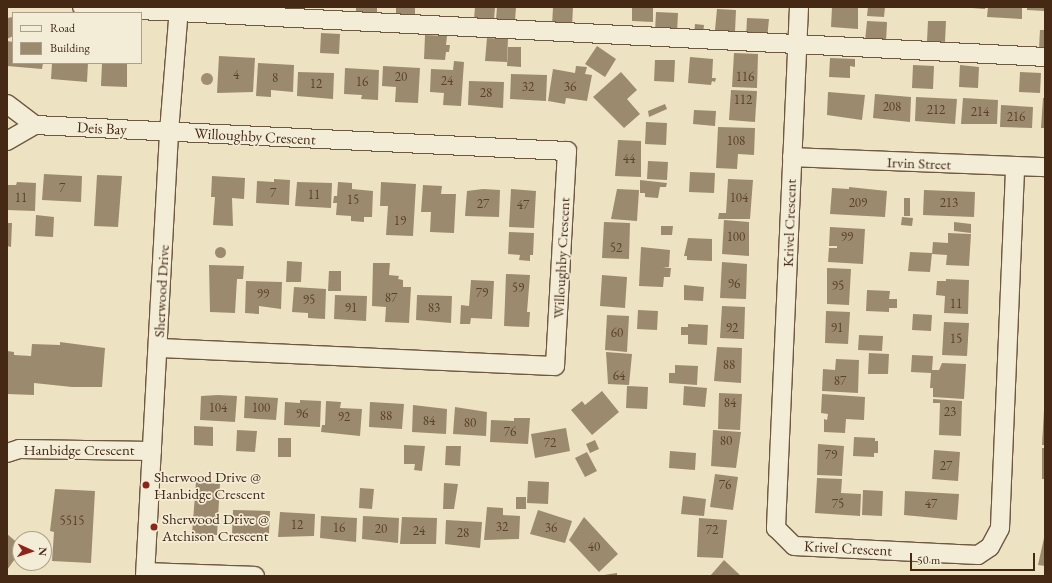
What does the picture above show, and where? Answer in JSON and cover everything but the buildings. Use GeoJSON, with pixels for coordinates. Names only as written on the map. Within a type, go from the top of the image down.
{"type":"FeatureCollection","features":[{"type":"Feature","properties":{"kind":"street"},"geometry":{"type":"LineString","coordinates":[[82,7],[178,9],[798,46],[1045,57]]}},
{"type":"Feature","properties":{"kind":"street","name":"Krivel Crescent"},"geometry":{"type":"LineString","coordinates":[[799,7],[776,528],[794,546],[978,555],[990,547],[1000,528],[1015,166]]}},
{"type":"Feature","properties":{"kind":"street","name":"Sherwood Drive"},"geometry":{"type":"LineString","coordinates":[[146,574],[169,132],[178,9]]}},
{"type":"Feature","properties":{"kind":"street"},"geometry":{"type":"LineString","coordinates":[[7,104],[35,124],[7,141]]}},
{"type":"Feature","properties":{"kind":"street","name":"Deis Bay"},"geometry":{"type":"LineString","coordinates":[[35,124],[169,132]]}},
{"type":"Feature","properties":{"kind":"street","name":"Willoughby Crescent"},"geometry":{"type":"LineString","coordinates":[[158,348],[555,366],[567,151],[169,132]]}},
{"type":"Feature","properties":{"kind":"street","name":"Irvin Street"},"geometry":{"type":"LineString","coordinates":[[792,157],[1045,167]]}},
{"type":"Feature","properties":{"kind":"street","name":"Hanbidge Crescent"},"geometry":{"type":"LineString","coordinates":[[7,453],[19,449],[152,451]]}},
{"type":"Feature","properties":{"kind":"street"},"geometry":{"type":"LineString","coordinates":[[146,574],[255,576]]}},
{"type":"Feature","properties":{"kind":"place","name":"Sherwood Drive @ Hanbidge Crescent"},"geometry":{"type":"Point","coordinates":[146,485]}},
{"type":"Feature","properties":{"kind":"place","name":"Sherwood Drive @ Atchison Crescent"},"geometry":{"type":"Point","coordinates":[154,527]}}]}
